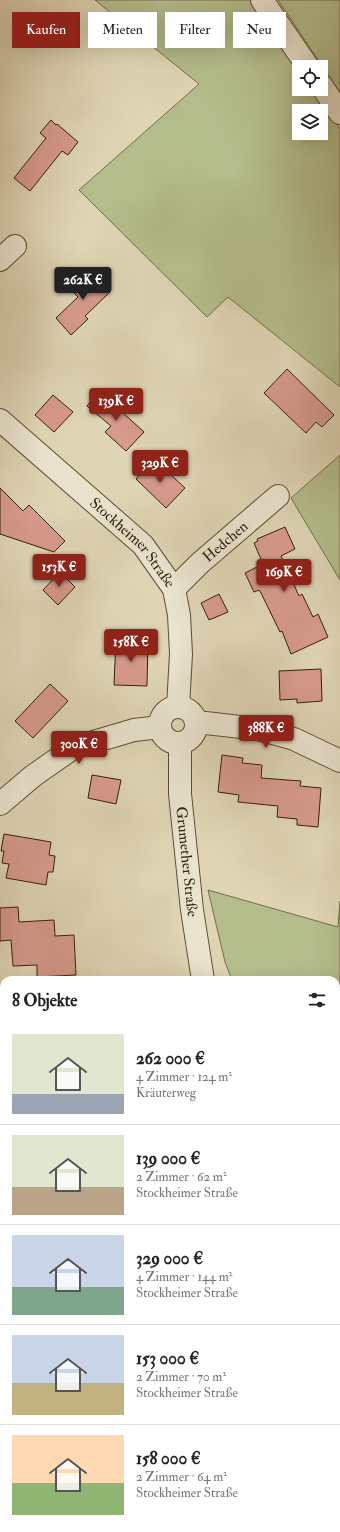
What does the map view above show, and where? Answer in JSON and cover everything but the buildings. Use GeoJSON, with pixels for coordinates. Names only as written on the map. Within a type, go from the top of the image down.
{"type":"FeatureCollection","features":[{"type":"Feature","properties":{"kind":"street"},"geometry":{"type":"LineString","coordinates":[[262,0],[303,60]]}},
{"type":"Feature","properties":{"kind":"street"},"geometry":{"type":"LineString","coordinates":[[328,95],[340,113]]}},
{"type":"Feature","properties":{"kind":"street","name":"Stockheimer Straße"},"geometry":{"type":"LineString","coordinates":[[0,420],[143,545],[174,589],[179,615],[181,654],[178,707]]}},
{"type":"Feature","properties":{"kind":"street","name":"Hedchen"},"geometry":{"type":"LineString","coordinates":[[174,589],[200,562],[278,496]]}},
{"type":"Feature","properties":{"kind":"street"},"geometry":{"type":"LineString","coordinates":[[178,707],[189,710],[193,713],[197,722],[194,735],[190,740],[180,743],[172,742],[164,738],[160,727],[163,714],[170,709],[178,707]]}},
{"type":"Feature","properties":{"kind":"street"},"geometry":{"type":"LineString","coordinates":[[197,722],[258,729],[294,740],[340,761]]}},
{"type":"Feature","properties":{"kind":"street"},"geometry":{"type":"LineString","coordinates":[[0,804],[33,776],[73,748],[134,730],[160,727]]}},
{"type":"Feature","properties":{"kind":"street","name":"Grumether Straße"},"geometry":{"type":"LineString","coordinates":[[180,743],[180,794],[192,910],[202,976]]}},
{"type":"Feature","properties":{"kind":"green space"},"geometry":{"type":"Polygon","coordinates":[[[95,0],[252,0],[260,12],[233,12],[233,48],[285,48],[293,60],[292,96],[318,96],[323,104],[292,104],[292,140],[328,140],[328,111],[340,129],[340,387],[228,297],[207,317],[79,190],[199,84],[154,48],[157,48],[157,12],[110,12],[95,0]]]}},
{"type":"Feature","properties":{"kind":"green space"},"geometry":{"type":"Polygon","coordinates":[[[278,0],[340,0],[340,93],[328,75],[328,60],[318,60],[278,0]]]}},
{"type":"Feature","properties":{"kind":"green space"},"geometry":{"type":"Polygon","coordinates":[[[340,455],[340,580],[291,498],[340,455]]]}},
{"type":"Feature","properties":{"kind":"green space"},"geometry":{"type":"Polygon","coordinates":[[[208,890],[338,927],[340,901],[340,976],[230,976],[225,962],[208,890]]]}}]}
